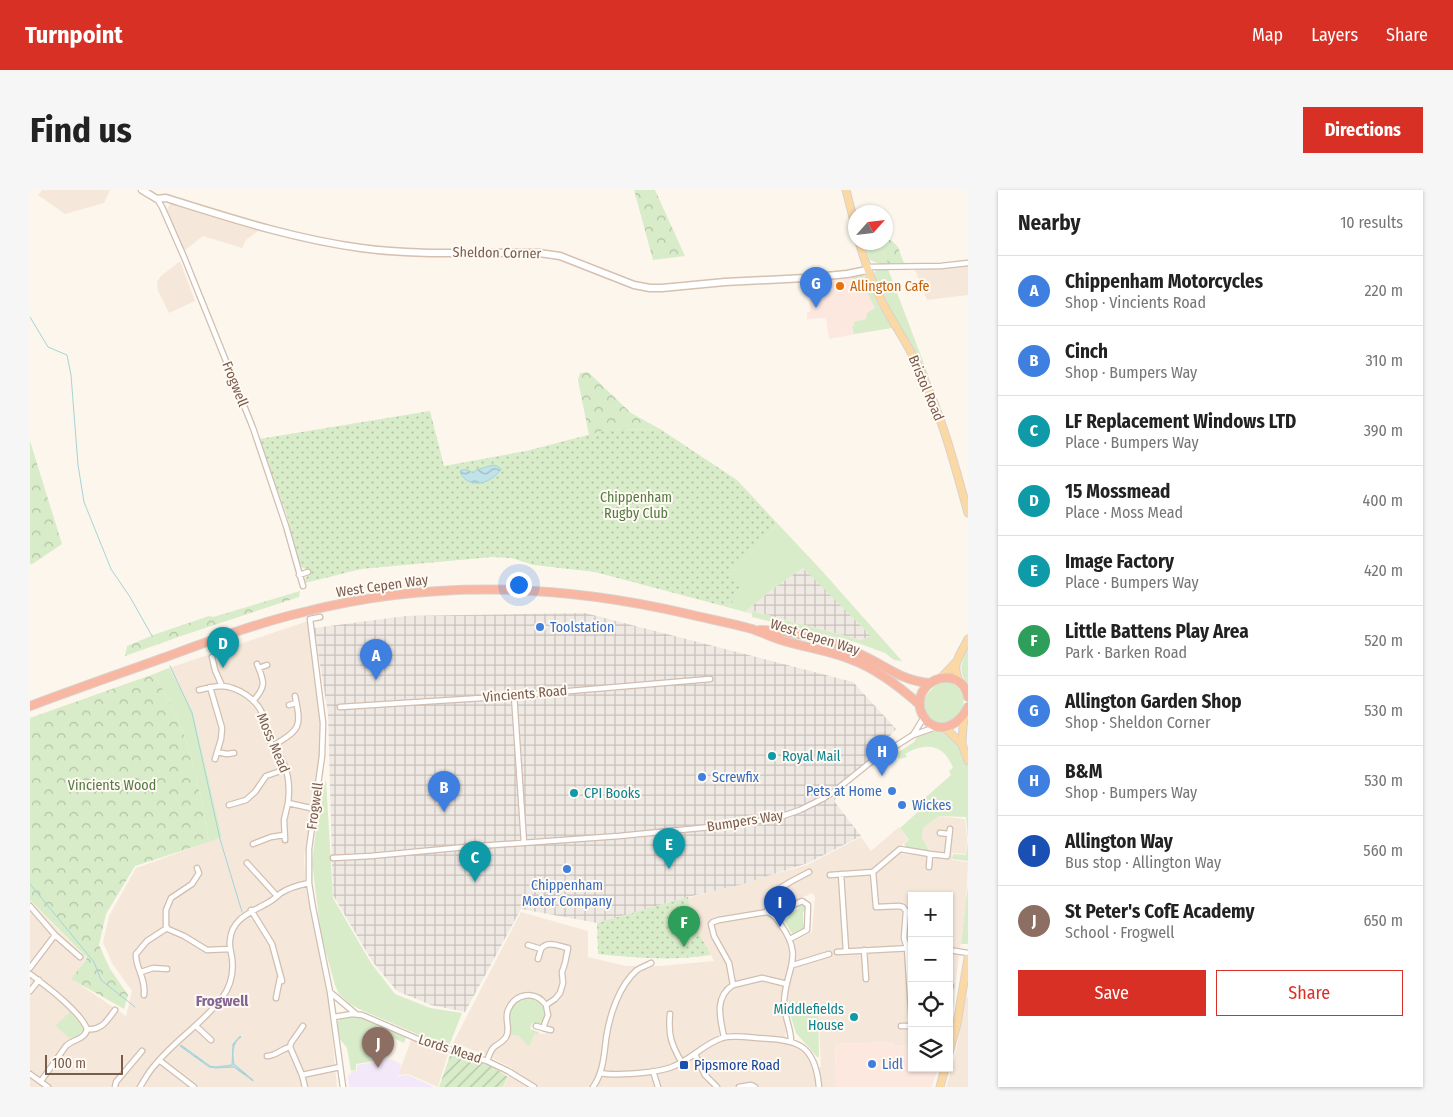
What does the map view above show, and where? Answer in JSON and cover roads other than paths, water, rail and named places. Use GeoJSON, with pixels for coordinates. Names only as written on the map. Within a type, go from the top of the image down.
{"type":"FeatureCollection","features":[{"type":"Feature","properties":{"kind":"highway","name":"West Cepen Way"},"geometry":{"type":"LineString","coordinates":[[30,706],[257,625],[306,611],[397,594],[474,589],[511,589],[610,599],[656,607],[750,629],[850,659],[880,675],[920,705]]}},
{"type":"Feature","properties":{"kind":"highway","name":"West Cepen Way"},"geometry":{"type":"LineString","coordinates":[[750,629],[781,631],[844,647],[869,658],[901,676],[929,683]]}},
{"type":"Feature","properties":{"kind":"highway"},"geometry":{"type":"LineString","coordinates":[[967,710],[956,723],[951,726],[941,727],[928,722],[924,717],[921,712],[920,697],[929,683],[940,678],[951,678],[964,686],[968,698]]}},
{"type":"Feature","properties":{"kind":"main road"},"geometry":{"type":"LineString","coordinates":[[846,190],[850,205]]}},
{"type":"Feature","properties":{"kind":"main road","name":"Bristol Road"},"geometry":{"type":"LineString","coordinates":[[861,250],[878,294],[916,362],[927,386],[945,436],[968,513]]}},
{"type":"Feature","properties":{"kind":"main road"},"geometry":{"type":"LineString","coordinates":[[940,678],[956,662],[968,639]]}},
{"type":"Feature","properties":{"kind":"main road"},"geometry":{"type":"LineString","coordinates":[[956,662],[956,675],[964,686]]}},
{"type":"Feature","properties":{"kind":"main road"},"geometry":{"type":"LineString","coordinates":[[967,710],[963,726],[962,744],[968,761]]}},
{"type":"Feature","properties":{"kind":"main road"},"geometry":{"type":"LineString","coordinates":[[941,727],[962,744]]}},
{"type":"Feature","properties":{"kind":"main road"},"geometry":{"type":"LineString","coordinates":[[953,1038],[965,992],[968,958]]}},
{"type":"Feature","properties":{"kind":"main road"},"geometry":{"type":"LineString","coordinates":[[940,1087],[944,1072]]}},
{"type":"Feature","properties":{"kind":"street"},"geometry":{"type":"LineString","coordinates":[[142,190],[157,199]]}},
{"type":"Feature","properties":{"kind":"street","name":"Sheldon Corner"},"geometry":{"type":"LineString","coordinates":[[157,199],[166,198],[304,238],[361,248],[398,251],[539,253],[560,256],[634,285],[650,288],[805,278],[847,274],[867,268]]}},
{"type":"Feature","properties":{"kind":"street","name":"Frogwell"},"geometry":{"type":"LineString","coordinates":[[157,199],[184,257],[253,428],[286,526],[303,586]]}},
{"type":"Feature","properties":{"kind":"street"},"geometry":{"type":"LineString","coordinates":[[867,268],[941,266],[968,263]]}},
{"type":"Feature","properties":{"kind":"street"},"geometry":{"type":"LineString","coordinates":[[299,575],[308,572]]}},
{"type":"Feature","properties":{"kind":"street"},"geometry":{"type":"LineString","coordinates":[[303,620],[320,617]]}},
{"type":"Feature","properties":{"kind":"street","name":"Frogwell"},"geometry":{"type":"LineString","coordinates":[[310,619],[323,723],[322,756],[309,854],[309,883],[330,992],[343,1087]]}},
{"type":"Feature","properties":{"kind":"street"},"geometry":{"type":"LineString","coordinates":[[212,657],[222,686]]}},
{"type":"Feature","properties":{"kind":"street"},"geometry":{"type":"LineString","coordinates":[[253,701],[264,686],[258,666],[267,665]]}},
{"type":"Feature","properties":{"kind":"street","name":"Vincients Road"},"geometry":{"type":"LineString","coordinates":[[340,707],[710,679]]}},
{"type":"Feature","properties":{"kind":"street","name":"Moss Mead"},"geometry":{"type":"LineString","coordinates":[[199,690],[222,686],[236,690],[253,701],[262,715],[266,733],[286,768],[288,803],[284,817],[285,838],[271,837],[256,841]]}},
{"type":"Feature","properties":{"kind":"street"},"geometry":{"type":"LineString","coordinates":[[210,687],[222,725],[215,759]]}},
{"type":"Feature","properties":{"kind":"street"},"geometry":{"type":"LineString","coordinates":[[514,695],[524,843]]}},
{"type":"Feature","properties":{"kind":"street"},"geometry":{"type":"LineString","coordinates":[[273,746],[296,728],[299,720],[295,696]]}},
{"type":"Feature","properties":{"kind":"street"},"geometry":{"type":"LineString","coordinates":[[289,706],[296,703]]}},
{"type":"Feature","properties":{"kind":"street","name":"Bumpers Way"},"geometry":{"type":"LineString","coordinates":[[913,735],[924,717]]}},
{"type":"Feature","properties":{"kind":"street","name":"Bumpers Way"},"geometry":{"type":"LineString","coordinates":[[333,858],[619,836],[731,825],[777,818],[800,810],[824,798],[863,768],[913,735],[941,727]]}},
{"type":"Feature","properties":{"kind":"street"},"geometry":{"type":"LineString","coordinates":[[217,752],[234,753]]}},
{"type":"Feature","properties":{"kind":"street"},"geometry":{"type":"LineString","coordinates":[[230,805],[237,801],[246,800],[267,775],[286,768]]}},
{"type":"Feature","properties":{"kind":"street"},"geometry":{"type":"LineString","coordinates":[[288,803],[315,809]]}},
{"type":"Feature","properties":{"kind":"street"},"geometry":{"type":"LineString","coordinates":[[830,875],[873,872],[900,849],[947,856],[949,832],[940,833]]}},
{"type":"Feature","properties":{"kind":"street"},"geometry":{"type":"LineString","coordinates":[[929,867],[930,854]]}},
{"type":"Feature","properties":{"kind":"street"},"geometry":{"type":"LineString","coordinates":[[247,863],[277,896]]}},
{"type":"Feature","properties":{"kind":"street"},"geometry":{"type":"LineString","coordinates":[[167,928],[166,910],[168,903],[192,884],[200,871]]}},
{"type":"Feature","properties":{"kind":"street"},"geometry":{"type":"LineString","coordinates":[[767,912],[771,894],[809,872]]}},
{"type":"Feature","properties":{"kind":"street"},"geometry":{"type":"LineString","coordinates":[[873,872],[876,907],[901,906],[906,911],[904,938],[908,946]]}},
{"type":"Feature","properties":{"kind":"street"},"geometry":{"type":"LineString","coordinates":[[841,874],[846,950]]}},
{"type":"Feature","properties":{"kind":"street"},"geometry":{"type":"LineString","coordinates":[[140,1087],[159,1060],[213,1009],[226,992],[230,985],[232,966],[230,937],[233,928],[242,917],[294,886],[309,883]]}},
{"type":"Feature","properties":{"kind":"street"},"geometry":{"type":"LineString","coordinates":[[773,915],[802,901],[808,904],[807,930],[790,939]]}},
{"type":"Feature","properties":{"kind":"street"},"geometry":{"type":"LineString","coordinates":[[30,906],[55,935],[80,957]]}},
{"type":"Feature","properties":{"kind":"street"},"geometry":{"type":"LineString","coordinates":[[251,910],[273,946],[281,979],[276,998]]}},
{"type":"Feature","properties":{"kind":"street"},"geometry":{"type":"LineString","coordinates":[[733,985],[729,964],[714,936],[711,928],[712,922],[767,912],[773,915],[790,939],[793,951],[793,965],[785,999],[785,1010],[791,1041]]}},
{"type":"Feature","properties":{"kind":"street"},"geometry":{"type":"LineString","coordinates":[[167,928],[184,936],[205,951],[230,949]]}},
{"type":"Feature","properties":{"kind":"street"},"geometry":{"type":"LineString","coordinates":[[146,992],[136,959],[138,950],[147,940],[167,928]]}},
{"type":"Feature","properties":{"kind":"street"},"geometry":{"type":"LineString","coordinates":[[30,968],[55,935]]}},
{"type":"Feature","properties":{"kind":"street"},"geometry":{"type":"LineString","coordinates":[[538,958],[543,945],[548,944],[575,949]]}},
{"type":"Feature","properties":{"kind":"street"},"geometry":{"type":"LineString","coordinates":[[528,946],[541,949]]}},
{"type":"Feature","properties":{"kind":"street"},"geometry":{"type":"LineString","coordinates":[[546,1005],[560,993],[563,982],[562,972],[568,948]]}},
{"type":"Feature","properties":{"kind":"street"},"geometry":{"type":"LineString","coordinates":[[837,952],[908,948]]}},
{"type":"Feature","properties":{"kind":"street"},"geometry":{"type":"LineString","coordinates":[[864,950],[866,979]]}},
{"type":"Feature","properties":{"kind":"street"},"geometry":{"type":"LineString","coordinates":[[953,951],[968,953]]}},
{"type":"Feature","properties":{"kind":"street"},"geometry":{"type":"LineString","coordinates":[[793,965],[828,954]]}},
{"type":"Feature","properties":{"kind":"street"},"geometry":{"type":"LineString","coordinates":[[593,1087],[600,1073],[608,1026],[617,999],[634,973],[651,963]]}},
{"type":"Feature","properties":{"kind":"street"},"geometry":{"type":"LineString","coordinates":[[141,972],[153,968],[164,970]]}},
{"type":"Feature","properties":{"kind":"street"},"geometry":{"type":"LineString","coordinates":[[30,974],[61,999],[84,1023],[87,1029],[86,1034],[82,1038],[70,1042],[66,1046],[41,1082]]}},
{"type":"Feature","properties":{"kind":"street"},"geometry":{"type":"LineString","coordinates":[[724,1038],[719,1012],[720,1004],[724,993],[733,985],[760,978],[787,984]]}},
{"type":"Feature","properties":{"kind":"street"},"geometry":{"type":"LineString","coordinates":[[30,991],[39,980]]}},
{"type":"Feature","properties":{"kind":"street"},"geometry":{"type":"LineString","coordinates":[[330,992],[356,1014]]}},
{"type":"Feature","properties":{"kind":"street"},"geometry":{"type":"LineString","coordinates":[[487,1062],[493,1048],[507,1035],[507,1013],[514,1000],[530,995],[540,999],[546,1005],[548,1015],[543,1028]]}},
{"type":"Feature","properties":{"kind":"street"},"geometry":{"type":"LineString","coordinates":[[87,1029],[95,1030],[102,1026],[115,1010]]}},
{"type":"Feature","properties":{"kind":"street","name":"Lords Mead"},"geometry":{"type":"LineString","coordinates":[[334,1017],[356,1014],[364,1016],[420,1040],[487,1062],[508,1071],[534,1087]]}},
{"type":"Feature","properties":{"kind":"street"},"geometry":{"type":"LineString","coordinates":[[670,1014],[668,1028],[670,1038],[682,1063]]}},
{"type":"Feature","properties":{"kind":"street"},"geometry":{"type":"LineString","coordinates":[[196,1026],[212,1040]]}},
{"type":"Feature","properties":{"kind":"street"},"geometry":{"type":"LineString","coordinates":[[303,1026],[290,1047],[305,1087]]}},
{"type":"Feature","properties":{"kind":"street"},"geometry":{"type":"LineString","coordinates":[[536,1026],[551,1030]]}},
{"type":"Feature","properties":{"kind":"street"},"geometry":{"type":"LineString","coordinates":[[901,1026],[908,1026]]}},
{"type":"Feature","properties":{"kind":"street"},"geometry":{"type":"LineString","coordinates":[[299,1032],[305,1036]]}},
{"type":"Feature","properties":{"kind":"street"},"geometry":{"type":"LineString","coordinates":[[600,1073],[613,1074],[670,1068],[682,1063],[715,1041],[724,1038],[745,1037],[791,1041],[804,1048],[813,1059],[818,1074],[819,1087]]}},
{"type":"Feature","properties":{"kind":"street"},"geometry":{"type":"LineString","coordinates":[[267,1056],[272,1056],[290,1047]]}},
{"type":"Feature","properties":{"kind":"street"},"geometry":{"type":"LineString","coordinates":[[115,1087],[116,1082],[141,1054]]}},
{"type":"Feature","properties":{"kind":"street"},"geometry":{"type":"LineString","coordinates":[[695,1054],[705,1075],[717,1087]]}},
{"type":"Feature","properties":{"kind":"street"},"geometry":{"type":"LineString","coordinates":[[159,1060],[194,1087]]}},
{"type":"Feature","properties":{"kind":"street"},"geometry":{"type":"LineString","coordinates":[[302,1075],[340,1067]]}},
{"type":"Feature","properties":{"kind":"street"},"geometry":{"type":"LineString","coordinates":[[653,1071],[658,1087]]}},
{"type":"Feature","properties":{"kind":"street"},"geometry":{"type":"LineString","coordinates":[[30,1074],[48,1087]]}},
{"type":"Feature","properties":{"kind":"street"},"geometry":{"type":"LineString","coordinates":[[739,1087],[751,1085],[754,1087]]}},
{"type":"Feature","properties":{"kind":"water"},"geometry":{"type":"Polygon","coordinates":[[[493,465],[501,469],[492,478],[480,483],[469,481],[460,472],[461,470],[469,470],[473,473],[476,470],[493,465]]]}},
{"type":"Feature","properties":{"kind":"water"},"geometry":{"type":"Polygon","coordinates":[[[240,1036],[233,1049],[234,1064],[253,1081],[234,1067],[209,1067],[180,1046],[210,1066],[232,1065],[233,1044],[240,1036]]]}},
{"type":"Feature","properties":{"kind":"waterway"},"geometry":{"type":"LineString","coordinates":[[30,317],[48,347],[67,355],[71,375],[78,465],[84,502],[111,569],[130,597],[152,636]]}},
{"type":"Feature","properties":{"kind":"waterway"},"geometry":{"type":"LineString","coordinates":[[170,666],[192,713],[220,839],[242,912]]}},
{"type":"Feature","properties":{"kind":"waterway"},"geometry":{"type":"LineString","coordinates":[[30,884],[94,962],[101,980],[135,1007]]}},
{"type":"Feature","properties":{"kind":"place","name":"Allington Cafe"},"geometry":{"type":"Point","coordinates":[840,286]}},
{"type":"Feature","properties":{"kind":"place","name":"Allington Garden Shop"},"geometry":{"type":"Point","coordinates":[816,308]}},
{"type":"Feature","properties":{"kind":"place","name":"Toolstation"},"geometry":{"type":"Point","coordinates":[540,627]}},
{"type":"Feature","properties":{"kind":"place","name":"15 Mossmead"},"geometry":{"type":"Point","coordinates":[223,668]}},
{"type":"Feature","properties":{"kind":"place","name":"Chippenham Motorcycles"},"geometry":{"type":"Point","coordinates":[376,680]}},
{"type":"Feature","properties":{"kind":"place","name":"Royal Mail"},"geometry":{"type":"Point","coordinates":[772,756]}},
{"type":"Feature","properties":{"kind":"place","name":"B&M"},"geometry":{"type":"Point","coordinates":[882,776]}},
{"type":"Feature","properties":{"kind":"place","name":"Screwfix"},"geometry":{"type":"Point","coordinates":[702,777]}},
{"type":"Feature","properties":{"kind":"place","name":"Pets at Home"},"geometry":{"type":"Point","coordinates":[892,791]}},
{"type":"Feature","properties":{"kind":"place","name":"CPI Books"},"geometry":{"type":"Point","coordinates":[574,793]}},
{"type":"Feature","properties":{"kind":"place","name":"Wickes"},"geometry":{"type":"Point","coordinates":[902,805]}},
{"type":"Feature","properties":{"kind":"place","name":"Cinch"},"geometry":{"type":"Point","coordinates":[444,812]}},
{"type":"Feature","properties":{"kind":"place","name":"Chippenham Motor Company"},"geometry":{"type":"Point","coordinates":[567,869]}},
{"type":"Feature","properties":{"kind":"place","name":"Image Factory"},"geometry":{"type":"Point","coordinates":[669,869]}},
{"type":"Feature","properties":{"kind":"place","name":"LF Replacement Windows LTD"},"geometry":{"type":"Point","coordinates":[475,882]}},
{"type":"Feature","properties":{"kind":"place","name":"Allington Way"},"geometry":{"type":"Point","coordinates":[780,927]}},
{"type":"Feature","properties":{"kind":"place","name":"Little Battens Play Area"},"geometry":{"type":"Point","coordinates":[684,947]}},
{"type":"Feature","properties":{"kind":"place","name":"Middlefields House"},"geometry":{"type":"Point","coordinates":[854,1017]}},
{"type":"Feature","properties":{"kind":"place","name":"Lidl"},"geometry":{"type":"Point","coordinates":[872,1064]}},
{"type":"Feature","properties":{"kind":"place","name":"Pipsmore Road"},"geometry":{"type":"Point","coordinates":[684,1065]}},
{"type":"Feature","properties":{"kind":"place","name":"St Peter's CofE Academy"},"geometry":{"type":"Point","coordinates":[378,1068]}},
{"type":"Feature","properties":{"kind":"district","name":"Frogwell"},"geometry":{"type":"Point","coordinates":[222,1001]}},
{"type":"Feature","properties":{"kind":"park label","name":"Chippenham Rugby Club"},"geometry":{"type":"Point","coordinates":[636,506]}},
{"type":"Feature","properties":{"kind":"park label","name":"Vincients Wood"},"geometry":{"type":"Point","coordinates":[112,785]}}]}
